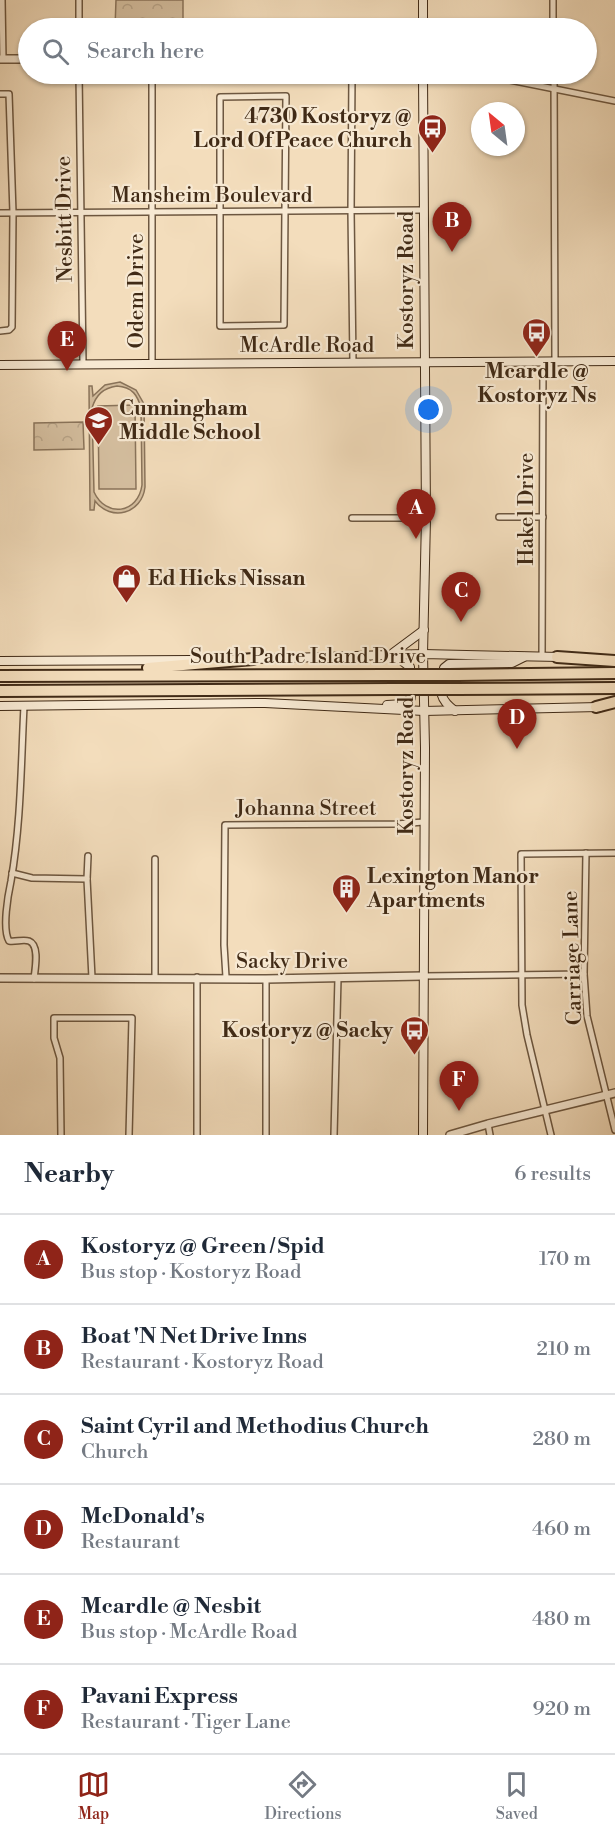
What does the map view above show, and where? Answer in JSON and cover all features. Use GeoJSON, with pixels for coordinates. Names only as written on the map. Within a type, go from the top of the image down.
{"type":"FeatureCollection","features":[{"type":"Feature","properties":{"kind":"highway"},"geometry":{"type":"LineString","coordinates":[[557,657],[615,659]]}},
{"type":"Feature","properties":{"kind":"highway"},"geometry":{"type":"LineString","coordinates":[[32,675],[179,667],[253,659]]}},
{"type":"Feature","properties":{"kind":"highway","name":"South Padre Island Drive"},"geometry":{"type":"LineString","coordinates":[[0,676],[615,673]]}},
{"type":"Feature","properties":{"kind":"highway","name":"South Padre Island Drive"},"geometry":{"type":"LineString","coordinates":[[0,691],[615,688]]}},
{"type":"Feature","properties":{"kind":"highway"},"geometry":{"type":"LineString","coordinates":[[596,707],[615,704]]}},
{"type":"Feature","properties":{"kind":"main road"},"geometry":{"type":"LineString","coordinates":[[423,0],[423,18]]}},
{"type":"Feature","properties":{"kind":"main road","name":"Kostoryz Road"},"geometry":{"type":"LineString","coordinates":[[423,84],[426,519],[423,654],[423,1135]]}},
{"type":"Feature","properties":{"kind":"main road","name":"McArdle Road"},"geometry":{"type":"LineString","coordinates":[[0,365],[615,361]]}},
{"type":"Feature","properties":{"kind":"main road"},"geometry":{"type":"LineString","coordinates":[[389,655],[397,652],[424,630]]}},
{"type":"Feature","properties":{"kind":"main road"},"geometry":{"type":"LineString","coordinates":[[0,661],[253,659],[423,654],[557,657]]}},
{"type":"Feature","properties":{"kind":"main road"},"geometry":{"type":"LineString","coordinates":[[332,708],[404,705],[411,698],[410,668],[401,660],[389,655]]}},
{"type":"Feature","properties":{"kind":"main road"},"geometry":{"type":"LineString","coordinates":[[455,711],[444,703],[441,695],[444,668],[449,664],[512,663],[526,656]]}},
{"type":"Feature","properties":{"kind":"main road"},"geometry":{"type":"LineString","coordinates":[[0,706],[266,703],[424,711],[596,707]]}},
{"type":"Feature","properties":{"kind":"street"},"geometry":{"type":"LineString","coordinates":[[2,0],[2,59],[18,59]]}},
{"type":"Feature","properties":{"kind":"street"},"geometry":{"type":"LineString","coordinates":[[79,0],[79,18]]}},
{"type":"Feature","properties":{"kind":"street"},"geometry":{"type":"LineString","coordinates":[[553,0],[553,18]]}},
{"type":"Feature","properties":{"kind":"street","name":"Nesbitt Drive"},"geometry":{"type":"LineString","coordinates":[[79,84],[83,364]]}},
{"type":"Feature","properties":{"kind":"street","name":"Odem Drive"},"geometry":{"type":"LineString","coordinates":[[152,84],[154,212],[152,364]]}},
{"type":"Feature","properties":{"kind":"street"},"geometry":{"type":"LineString","coordinates":[[352,84],[353,363]]}},
{"type":"Feature","properties":{"kind":"street"},"geometry":{"type":"LineString","coordinates":[[533,84],[615,101]]}},
{"type":"Feature","properties":{"kind":"street"},"geometry":{"type":"LineString","coordinates":[[554,84],[555,361]]}},
{"type":"Feature","properties":{"kind":"street"},"geometry":{"type":"LineString","coordinates":[[0,94],[9,94],[13,213],[12,327],[9,330],[0,331]]}},
{"type":"Feature","properties":{"kind":"street"},"geometry":{"type":"LineString","coordinates":[[286,96],[286,211],[284,325],[220,326],[220,97],[286,96]]}},
{"type":"Feature","properties":{"kind":"street","name":"Mansheim Boulevard"},"geometry":{"type":"LineString","coordinates":[[0,213],[423,210]]}},
{"type":"Feature","properties":{"kind":"street","name":"Hakel Drive"},"geometry":{"type":"LineString","coordinates":[[542,656],[543,362]]}},
{"type":"Feature","properties":{"kind":"street"},"geometry":{"type":"LineString","coordinates":[[499,517],[543,517]]}},
{"type":"Feature","properties":{"kind":"street"},"geometry":{"type":"LineString","coordinates":[[352,518],[426,519]]}},
{"type":"Feature","properties":{"kind":"street"},"geometry":{"type":"LineString","coordinates":[[24,706],[18,823],[8,895],[7,937],[9,941],[24,940],[34,944],[36,950],[34,979]]}},
{"type":"Feature","properties":{"kind":"street","name":"Johanna Street"},"geometry":{"type":"LineString","coordinates":[[226,977],[225,825],[424,822]]}},
{"type":"Feature","properties":{"kind":"street","name":"Carriage Lane"},"geometry":{"type":"LineString","coordinates":[[586,853],[584,974],[587,1016],[615,1130]]}},
{"type":"Feature","properties":{"kind":"street"},"geometry":{"type":"LineString","coordinates":[[551,1135],[522,1005],[521,854],[615,853]]}},
{"type":"Feature","properties":{"kind":"street"},"geometry":{"type":"LineString","coordinates":[[88,856],[92,978]]}},
{"type":"Feature","properties":{"kind":"street"},"geometry":{"type":"LineString","coordinates":[[155,859],[155,978]]}},
{"type":"Feature","properties":{"kind":"street"},"geometry":{"type":"LineString","coordinates":[[12,873],[32,878],[87,879]]}},
{"type":"Feature","properties":{"kind":"street","name":"Sacky Drive"},"geometry":{"type":"LineString","coordinates":[[0,978],[226,977],[266,979],[584,974]]}},
{"type":"Feature","properties":{"kind":"street"},"geometry":{"type":"LineString","coordinates":[[197,977],[197,1135]]}},
{"type":"Feature","properties":{"kind":"street"},"geometry":{"type":"LineString","coordinates":[[333,1135],[338,978]]}},
{"type":"Feature","properties":{"kind":"street"},"geometry":{"type":"LineString","coordinates":[[266,979],[266,1135]]}},
{"type":"Feature","properties":{"kind":"street"},"geometry":{"type":"LineString","coordinates":[[61,1135],[60,1059],[54,1038],[54,1018],[132,1018],[129,1135]]}},
{"type":"Feature","properties":{"kind":"street"},"geometry":{"type":"LineString","coordinates":[[450,1135],[615,1093]]}},
{"type":"Feature","properties":{"kind":"street"},"geometry":{"type":"LineString","coordinates":[[488,1124],[490,1135]]}},
{"type":"Feature","properties":{"kind":"green space"},"geometry":{"type":"Polygon","coordinates":[[[116,0],[183,0],[183,18],[115,18],[116,0]]]}},
{"type":"Feature","properties":{"kind":"green space"},"geometry":{"type":"Polygon","coordinates":[[[120,382],[136,390],[144,404],[145,487],[138,504],[125,512],[109,511],[95,501],[94,510],[90,510],[89,386],[92,386],[93,396],[105,385],[120,382]],[[117,386],[104,390],[92,408],[94,492],[106,506],[121,509],[134,502],[142,485],[141,409],[134,393],[127,388],[117,386]]]}},
{"type":"Feature","properties":{"kind":"green space"},"geometry":{"type":"Polygon","coordinates":[[[135,405],[136,489],[99,489],[98,406],[135,405]]]}},
{"type":"Feature","properties":{"kind":"green space"},"geometry":{"type":"Polygon","coordinates":[[[83,422],[84,449],[34,450],[34,423],[83,422]]]}},
{"type":"Feature","properties":{"kind":"place","name":"4730 Kostoryz @ Lord Of Peace Church"},"geometry":{"type":"Point","coordinates":[433,154]}},
{"type":"Feature","properties":{"kind":"place","name":"Boat 'N Net Drive Inns"},"geometry":{"type":"Point","coordinates":[452,252]}},
{"type":"Feature","properties":{"kind":"place","name":"Mcardle @ Kostoryz Ns"},"geometry":{"type":"Point","coordinates":[537,358]}},
{"type":"Feature","properties":{"kind":"place","name":"Mcardle @ Nesbit"},"geometry":{"type":"Point","coordinates":[67,371]}},
{"type":"Feature","properties":{"kind":"place","name":"Cunningham Middle School"},"geometry":{"type":"Point","coordinates":[98,446]}},
{"type":"Feature","properties":{"kind":"place","name":"Kostoryz @ Green / Spid"},"geometry":{"type":"Point","coordinates":[416,539]}},
{"type":"Feature","properties":{"kind":"place","name":"Ed Hicks Nissan"},"geometry":{"type":"Point","coordinates":[127,604]}},
{"type":"Feature","properties":{"kind":"place","name":"Saint Cyril and Methodius Church"},"geometry":{"type":"Point","coordinates":[461,622]}},
{"type":"Feature","properties":{"kind":"place","name":"McDonald's"},"geometry":{"type":"Point","coordinates":[517,749]}},
{"type":"Feature","properties":{"kind":"place","name":"Lexington Manor Apartments"},"geometry":{"type":"Point","coordinates":[346,914]}},
{"type":"Feature","properties":{"kind":"place","name":"Kostoryz @ Sacky"},"geometry":{"type":"Point","coordinates":[414,1056]}},
{"type":"Feature","properties":{"kind":"place","name":"Pavani Express"},"geometry":{"type":"Point","coordinates":[459,1111]}}]}
